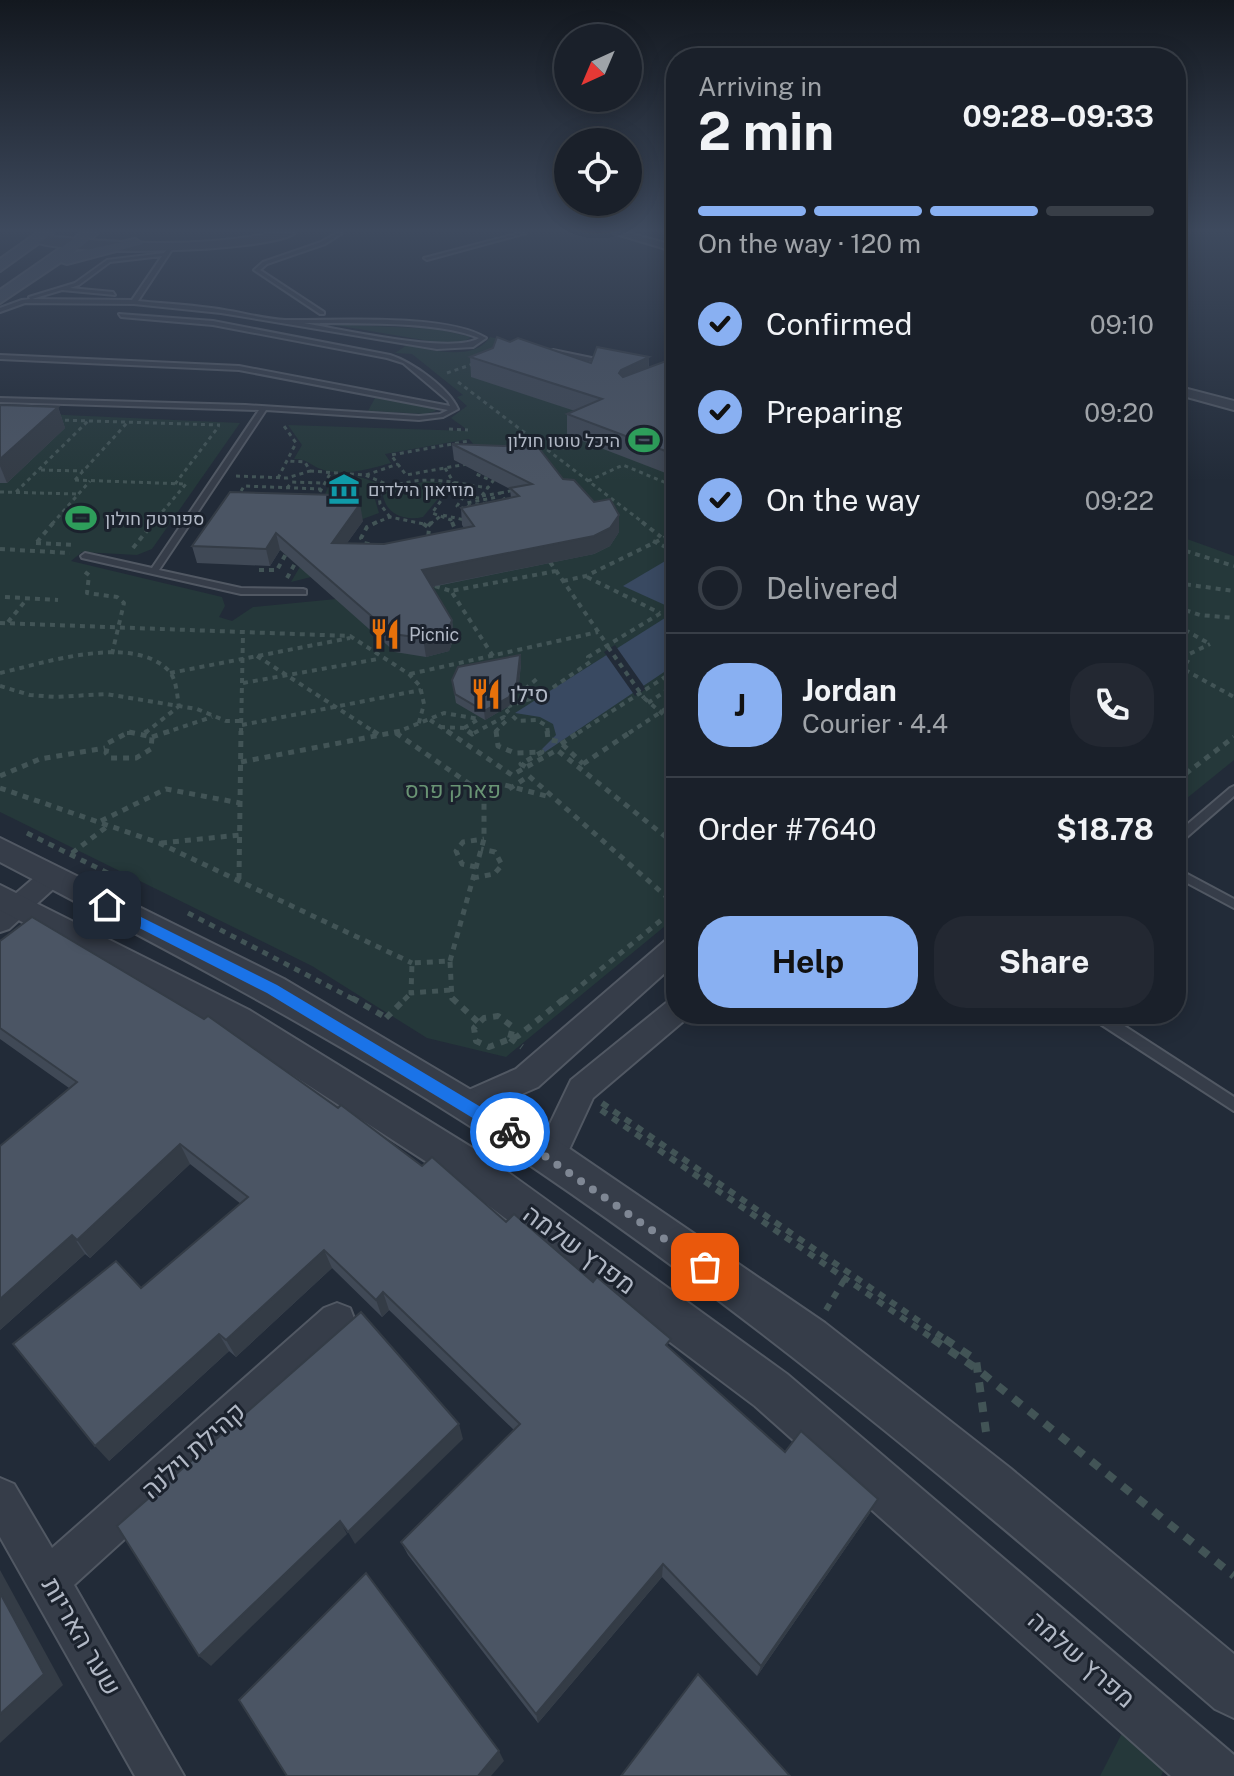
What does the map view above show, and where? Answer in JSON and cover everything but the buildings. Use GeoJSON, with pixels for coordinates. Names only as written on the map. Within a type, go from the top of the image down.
{"type":"FeatureCollection","features":[{"type":"Feature","properties":{"kind":"street"},"geometry":{"type":"LineString","coordinates":[[1186,393],[1234,406]]}},
{"type":"Feature","properties":{"kind":"street"},"geometry":{"type":"LineString","coordinates":[[7,838],[28,860],[68,860],[272,989],[550,1157],[809,1339],[993,1485],[1234,1690]]}},
{"type":"Feature","properties":{"kind":"street"},"geometry":{"type":"LineString","coordinates":[[6,907],[68,860]]}},
{"type":"Feature","properties":{"kind":"street","name":"מפרץ שלמה"},"geometry":{"type":"LineString","coordinates":[[6,907],[236,1020],[470,1168],[771,1390],[1214,1776]]}},
{"type":"Feature","properties":{"kind":"street"},"geometry":{"type":"LineString","coordinates":[[466,1105],[527,1078],[666,956]]}},
{"type":"Feature","properties":{"kind":"street"},"geometry":{"type":"LineString","coordinates":[[550,1157],[582,1089],[666,1019]]}},
{"type":"Feature","properties":{"kind":"street","name":"קהילת וילנה"},"geometry":{"type":"LineString","coordinates":[[50,1578],[337,1321]]}},
{"type":"Feature","properties":{"kind":"street","name":"שער האריות"},"geometry":{"type":"LineString","coordinates":[[0,1498],[50,1578],[161,1776]]}},
{"type":"Feature","properties":{"kind":"lane"},"geometry":{"type":"LineString","coordinates":[[133,316],[191,320],[388,356],[405,362],[451,400],[455,409]]}},
{"type":"Feature","properties":{"kind":"lane"},"geometry":{"type":"LineString","coordinates":[[245,316],[437,347],[473,345],[483,338]]}},
{"type":"Feature","properties":{"kind":"lane"},"geometry":{"type":"LineString","coordinates":[[286,321],[438,327],[469,331],[497,341]]}},
{"type":"Feature","properties":{"kind":"lane"},"geometry":{"type":"LineString","coordinates":[[540,349],[619,366]]}},
{"type":"Feature","properties":{"kind":"lane"},"geometry":{"type":"LineString","coordinates":[[2,352],[228,366],[455,409]]}},
{"type":"Feature","properties":{"kind":"lane"},"geometry":{"type":"LineString","coordinates":[[0,400],[419,418],[441,416],[455,409]]}},
{"type":"Feature","properties":{"kind":"lane"},"geometry":{"type":"LineString","coordinates":[[154,571],[263,409]]}},
{"type":"Feature","properties":{"kind":"lane"},"geometry":{"type":"LineString","coordinates":[[85,556],[241,591],[303,592]]}},
{"type":"Feature","properties":{"kind":"lane"},"geometry":{"type":"LineString","coordinates":[[1186,831],[1234,790]]}},
{"type":"Feature","properties":{"kind":"lane"},"geometry":{"type":"LineString","coordinates":[[1186,878],[1234,904]]}},
{"type":"Feature","properties":{"kind":"lane"},"geometry":{"type":"LineString","coordinates":[[1111,1024],[1234,1105]]}},
{"type":"Feature","properties":{"kind":"path"},"geometry":{"type":"LineString","coordinates":[[436,365],[661,537]]}},
{"type":"Feature","properties":{"kind":"path"},"geometry":{"type":"LineString","coordinates":[[44,420],[220,425],[175,484]]}},
{"type":"Feature","properties":{"kind":"path"},"geometry":{"type":"LineString","coordinates":[[16,492],[88,421]]}},
{"type":"Feature","properties":{"kind":"path"},"geometry":{"type":"LineString","coordinates":[[127,423],[75,480],[188,484],[136,548]]}},
{"type":"Feature","properties":{"kind":"path"},"geometry":{"type":"LineString","coordinates":[[278,478],[296,443],[284,426]]}},
{"type":"Feature","properties":{"kind":"path"},"geometry":{"type":"LineString","coordinates":[[469,441],[391,455],[406,475],[482,462],[474,472],[493,481],[482,496]]}},
{"type":"Feature","properties":{"kind":"path"},"geometry":{"type":"LineString","coordinates":[[288,461],[305,462],[310,471]]}},
{"type":"Feature","properties":{"kind":"path"},"geometry":{"type":"LineString","coordinates":[[365,475],[398,464]]}},
{"type":"Feature","properties":{"kind":"path"},"geometry":{"type":"LineString","coordinates":[[588,481],[623,465],[666,483]]}},
{"type":"Feature","properties":{"kind":"path"},"geometry":{"type":"LineString","coordinates":[[445,468],[454,483]]}},
{"type":"Feature","properties":{"kind":"path"},"geometry":{"type":"LineString","coordinates":[[39,470],[84,471]]}},
{"type":"Feature","properties":{"kind":"path"},"geometry":{"type":"LineString","coordinates":[[227,476],[278,478],[310,471],[331,472],[365,475],[392,486]]}},
{"type":"Feature","properties":{"kind":"path"},"geometry":{"type":"LineString","coordinates":[[315,500],[331,472]]}},
{"type":"Feature","properties":{"kind":"path"},"geometry":{"type":"LineString","coordinates":[[390,517],[383,510],[379,495],[392,486],[422,479],[488,488]]}},
{"type":"Feature","properties":{"kind":"path"},"geometry":{"type":"LineString","coordinates":[[36,543],[90,481]]}},
{"type":"Feature","properties":{"kind":"path"},"geometry":{"type":"LineString","coordinates":[[454,483],[432,513],[470,523]]}},
{"type":"Feature","properties":{"kind":"path"},"geometry":{"type":"LineString","coordinates":[[298,485],[323,486]]}},
{"type":"Feature","properties":{"kind":"path"},"geometry":{"type":"LineString","coordinates":[[236,499],[244,486],[323,486]]}},
{"type":"Feature","properties":{"kind":"path"},"geometry":{"type":"LineString","coordinates":[[0,492],[78,494]]}},
{"type":"Feature","properties":{"kind":"path"},"geometry":{"type":"LineString","coordinates":[[471,511],[457,506],[464,496],[518,493],[511,498],[485,503],[469,506],[466,503],[499,495]]}},
{"type":"Feature","properties":{"kind":"path"},"geometry":{"type":"LineString","coordinates":[[499,495],[509,506]]}},
{"type":"Feature","properties":{"kind":"path"},"geometry":{"type":"LineString","coordinates":[[485,503],[487,506],[473,509],[489,509]]}},
{"type":"Feature","properties":{"kind":"path"},"geometry":{"type":"LineString","coordinates":[[498,504],[515,503],[502,509]]}},
{"type":"Feature","properties":{"kind":"path"},"geometry":{"type":"LineString","coordinates":[[427,526],[442,515]]}},
{"type":"Feature","properties":{"kind":"path"},"geometry":{"type":"LineString","coordinates":[[442,515],[456,525],[456,539]]}},
{"type":"Feature","properties":{"kind":"path"},"geometry":{"type":"LineString","coordinates":[[390,517],[410,519],[427,526],[430,533],[422,543],[412,548],[381,550],[364,543],[361,538],[367,527],[390,517]]}},
{"type":"Feature","properties":{"kind":"path"},"geometry":{"type":"LineString","coordinates":[[563,581],[586,576],[666,535]]}},
{"type":"Feature","properties":{"kind":"path"},"geometry":{"type":"LineString","coordinates":[[653,541],[666,547]]}},
{"type":"Feature","properties":{"kind":"path"},"geometry":{"type":"LineString","coordinates":[[422,543],[433,546]]}},
{"type":"Feature","properties":{"kind":"path"},"geometry":{"type":"LineString","coordinates":[[259,570],[277,570],[291,545]]}},
{"type":"Feature","properties":{"kind":"path"},"geometry":{"type":"LineString","coordinates":[[412,548],[416,555]]}},
{"type":"Feature","properties":{"kind":"path"},"geometry":{"type":"LineString","coordinates":[[0,549],[75,553],[67,562]]}},
{"type":"Feature","properties":{"kind":"path"},"geometry":{"type":"LineString","coordinates":[[1186,551],[1234,566]]}},
{"type":"Feature","properties":{"kind":"path"},"geometry":{"type":"LineString","coordinates":[[284,557],[301,558],[285,582]]}},
{"type":"Feature","properties":{"kind":"path"},"geometry":{"type":"LineString","coordinates":[[550,562],[646,700],[666,718]]}},
{"type":"Feature","properties":{"kind":"path"},"geometry":{"type":"LineString","coordinates":[[75,569],[89,575],[87,593],[117,597],[124,603],[113,654]]}},
{"type":"Feature","properties":{"kind":"path"},"geometry":{"type":"LineString","coordinates":[[435,586],[451,591],[556,571]]}},
{"type":"Feature","properties":{"kind":"path"},"geometry":{"type":"LineString","coordinates":[[581,766],[558,742],[548,739],[547,726],[537,720],[518,721],[507,711],[512,708],[509,706],[524,705],[561,683],[590,662],[588,657],[661,613],[586,576]]}},
{"type":"Feature","properties":{"kind":"path"},"geometry":{"type":"LineString","coordinates":[[1186,584],[1234,591]]}},
{"type":"Feature","properties":{"kind":"path"},"geometry":{"type":"LineString","coordinates":[[451,591],[493,656]]}},
{"type":"Feature","properties":{"kind":"path"},"geometry":{"type":"LineString","coordinates":[[5,597],[58,600]]}},
{"type":"Feature","properties":{"kind":"path"},"geometry":{"type":"LineString","coordinates":[[7,623],[27,598]]}},
{"type":"Feature","properties":{"kind":"path"},"geometry":{"type":"LineString","coordinates":[[1186,611],[1234,618]]}},
{"type":"Feature","properties":{"kind":"path"},"geometry":{"type":"LineString","coordinates":[[0,623],[353,638],[379,658],[409,674],[422,690],[424,715],[418,726]]}},
{"type":"Feature","properties":{"kind":"path"},"geometry":{"type":"LineString","coordinates":[[409,674],[598,632]]}},
{"type":"Feature","properties":{"kind":"path"},"geometry":{"type":"LineString","coordinates":[[1186,632],[1210,644],[1186,654]]}},
{"type":"Feature","properties":{"kind":"path"},"geometry":{"type":"LineString","coordinates":[[239,879],[243,633]]}},
{"type":"Feature","properties":{"kind":"path"},"geometry":{"type":"LineString","coordinates":[[0,673],[113,654],[142,656],[170,673],[353,638]]}},
{"type":"Feature","properties":{"kind":"path"},"geometry":{"type":"LineString","coordinates":[[257,656],[379,736]]}},
{"type":"Feature","properties":{"kind":"path"},"geometry":{"type":"LineString","coordinates":[[242,683],[379,658]]}},
{"type":"Feature","properties":{"kind":"path"},"geometry":{"type":"LineString","coordinates":[[1186,670],[1234,697]]}},
{"type":"Feature","properties":{"kind":"path"},"geometry":{"type":"LineString","coordinates":[[170,673],[179,707]]}},
{"type":"Feature","properties":{"kind":"path"},"geometry":{"type":"LineString","coordinates":[[558,742],[666,676]]}},
{"type":"Feature","properties":{"kind":"path"},"geometry":{"type":"LineString","coordinates":[[525,689],[539,677]]}},
{"type":"Feature","properties":{"kind":"path"},"geometry":{"type":"LineString","coordinates":[[0,686],[30,695],[56,697],[106,694],[197,709],[212,717],[242,723],[422,690]]}},
{"type":"Feature","properties":{"kind":"path"},"geometry":{"type":"LineString","coordinates":[[646,700],[666,689]]}},
{"type":"Feature","properties":{"kind":"path"},"geometry":{"type":"LineString","coordinates":[[144,733],[179,707]]}},
{"type":"Feature","properties":{"kind":"path"},"geometry":{"type":"LineString","coordinates":[[581,766],[666,708]]}},
{"type":"Feature","properties":{"kind":"path"},"geometry":{"type":"LineString","coordinates":[[241,762],[396,733],[444,713],[479,719],[464,728]]}},
{"type":"Feature","properties":{"kind":"path"},"geometry":{"type":"LineString","coordinates":[[452,727],[457,714]]}},
{"type":"Feature","properties":{"kind":"path"},"geometry":{"type":"LineString","coordinates":[[0,776],[40,759],[105,748],[121,735],[144,733],[152,737],[212,717]]}},
{"type":"Feature","properties":{"kind":"path"},"geometry":{"type":"LineString","coordinates":[[440,727],[464,728],[472,734],[504,717],[507,720],[494,733],[498,746],[515,753],[542,752],[521,764],[526,767]]}},
{"type":"Feature","properties":{"kind":"path"},"geometry":{"type":"LineString","coordinates":[[430,720],[512,775],[557,750],[581,766],[666,837]]}},
{"type":"Feature","properties":{"kind":"path"},"geometry":{"type":"LineString","coordinates":[[396,733],[484,794]]}},
{"type":"Feature","properties":{"kind":"path"},"geometry":{"type":"LineString","coordinates":[[105,748],[110,758],[136,758],[151,749],[152,737]]}},
{"type":"Feature","properties":{"kind":"path"},"geometry":{"type":"LineString","coordinates":[[1186,773],[1234,737]]}},
{"type":"Feature","properties":{"kind":"path"},"geometry":{"type":"LineString","coordinates":[[509,789],[529,776],[666,898]]}},
{"type":"Feature","properties":{"kind":"path"},"geometry":{"type":"LineString","coordinates":[[484,794],[501,784],[509,789],[553,798]]}},
{"type":"Feature","properties":{"kind":"path"},"geometry":{"type":"LineString","coordinates":[[0,788],[159,843],[412,963],[450,961]]}},
{"type":"Feature","properties":{"kind":"path"},"geometry":{"type":"LineString","coordinates":[[100,821],[166,789],[240,803]]}},
{"type":"Feature","properties":{"kind":"path"},"geometry":{"type":"LineString","coordinates":[[478,1022],[452,1000],[450,961],[484,839],[484,794]]}},
{"type":"Feature","properties":{"kind":"path"},"geometry":{"type":"LineString","coordinates":[[68,860],[109,825]]}},
{"type":"Feature","properties":{"kind":"path"},"geometry":{"type":"LineString","coordinates":[[159,843],[240,835]]}},
{"type":"Feature","properties":{"kind":"path"},"geometry":{"type":"LineString","coordinates":[[7,838],[133,886]]}},
{"type":"Feature","properties":{"kind":"path"},"geometry":{"type":"LineString","coordinates":[[476,867],[462,864],[456,851],[463,842],[484,839]]}},
{"type":"Feature","properties":{"kind":"path"},"geometry":{"type":"LineString","coordinates":[[473,878],[494,874],[502,865],[495,852],[481,849]]}},
{"type":"Feature","properties":{"kind":"path"},"geometry":{"type":"LineString","coordinates":[[510,1038],[513,1027],[505,1018],[491,1016],[478,1022],[473,1035],[482,1045],[497,1047],[518,1036],[666,915]]}},
{"type":"Feature","properties":{"kind":"path"},"geometry":{"type":"LineString","coordinates":[[411,993],[412,963]]}},
{"type":"Feature","properties":{"kind":"path"},"geometry":{"type":"LineString","coordinates":[[363,1042],[411,993],[450,990]]}},
{"type":"Feature","properties":{"kind":"path"},"geometry":{"type":"LineString","coordinates":[[582,1089],[590,1103],[977,1369],[1234,1576]]}},
{"type":"Feature","properties":{"kind":"path"},"geometry":{"type":"LineString","coordinates":[[977,1369],[993,1485]]}},
{"type":"Feature","properties":{"kind":"green space"},"geometry":{"type":"Polygon","coordinates":[[[329,324],[437,329],[471,337],[462,343],[447,344],[329,324]]]}},
{"type":"Feature","properties":{"kind":"green space","name":"פארק פרס"},"geometry":{"type":"Polygon","coordinates":[[[490,337],[666,373],[666,925],[506,1057],[427,1038],[312,966],[0,812],[0,412],[240,423],[152,549],[137,555],[82,552],[71,561],[222,597],[225,606],[219,617],[232,621],[253,607],[336,599],[311,577],[291,582],[301,565],[586,520],[487,460],[469,439],[385,454],[391,463],[355,472],[327,471],[294,459],[302,445],[288,425],[469,431],[451,418],[467,406],[457,397],[463,395],[412,354],[395,353],[407,345],[463,352],[483,345],[490,337]]]}},
{"type":"Feature","properties":{"kind":"green space"},"geometry":{"type":"Polygon","coordinates":[[[375,398],[436,411],[425,414],[368,411],[375,398]]]}},
{"type":"Feature","properties":{"kind":"green space"},"geometry":{"type":"Polygon","coordinates":[[[335,474],[363,478],[386,486],[374,496],[379,513],[360,520],[316,512],[335,474]]]}},
{"type":"Feature","properties":{"kind":"green space"},"geometry":{"type":"Polygon","coordinates":[[[427,481],[450,484],[423,517],[398,515],[388,508],[383,496],[386,491],[427,481]]]}},
{"type":"Feature","properties":{"kind":"green space"},"geometry":{"type":"Polygon","coordinates":[[[1186,539],[1234,556],[1234,760],[1186,799],[1186,539]]]}},
{"type":"Feature","properties":{"kind":"green space"},"geometry":{"type":"Polygon","coordinates":[[[1136,1706],[1178,1741],[1161,1776],[1100,1776],[1136,1706]]]}},
{"type":"Feature","properties":{"kind":"water"},"geometry":{"type":"Polygon","coordinates":[[[666,561],[666,605],[623,586],[666,561]]]}},
{"type":"Feature","properties":{"kind":"water"},"geometry":{"type":"Polygon","coordinates":[[[666,617],[666,671],[545,752],[542,749],[556,735],[553,724],[540,717],[515,713],[666,617]]]}},
{"type":"Feature","properties":{"kind":"pier"},"geometry":{"type":"Polygon","coordinates":[[[615,645],[646,689],[635,696],[604,652],[615,645]]]}},
{"type":"Feature","properties":{"kind":"way so far"},"geometry":{"type":"LineString","coordinates":[[510,1132],[705,1267]]}},
{"type":"Feature","properties":{"kind":"place","name":"היכל טוטו חולון"},"geometry":{"type":"Point","coordinates":[644,440]}},
{"type":"Feature","properties":{"kind":"place","name":"מוזיאון הילדים"},"geometry":{"type":"Point","coordinates":[344,489]}},
{"type":"Feature","properties":{"kind":"place","name":"ספורטק חולון"},"geometry":{"type":"Point","coordinates":[81,518]}},
{"type":"Feature","properties":{"kind":"place","name":"Picnic"},"geometry":{"type":"Point","coordinates":[385,634]}},
{"type":"Feature","properties":{"kind":"place","name":"סילו"},"geometry":{"type":"Point","coordinates":[486,694]}},
{"type":"Feature","properties":{"kind":"route"},"geometry":{"type":"LineString","coordinates":[[107,905],[272,989],[510,1132]]}}]}
